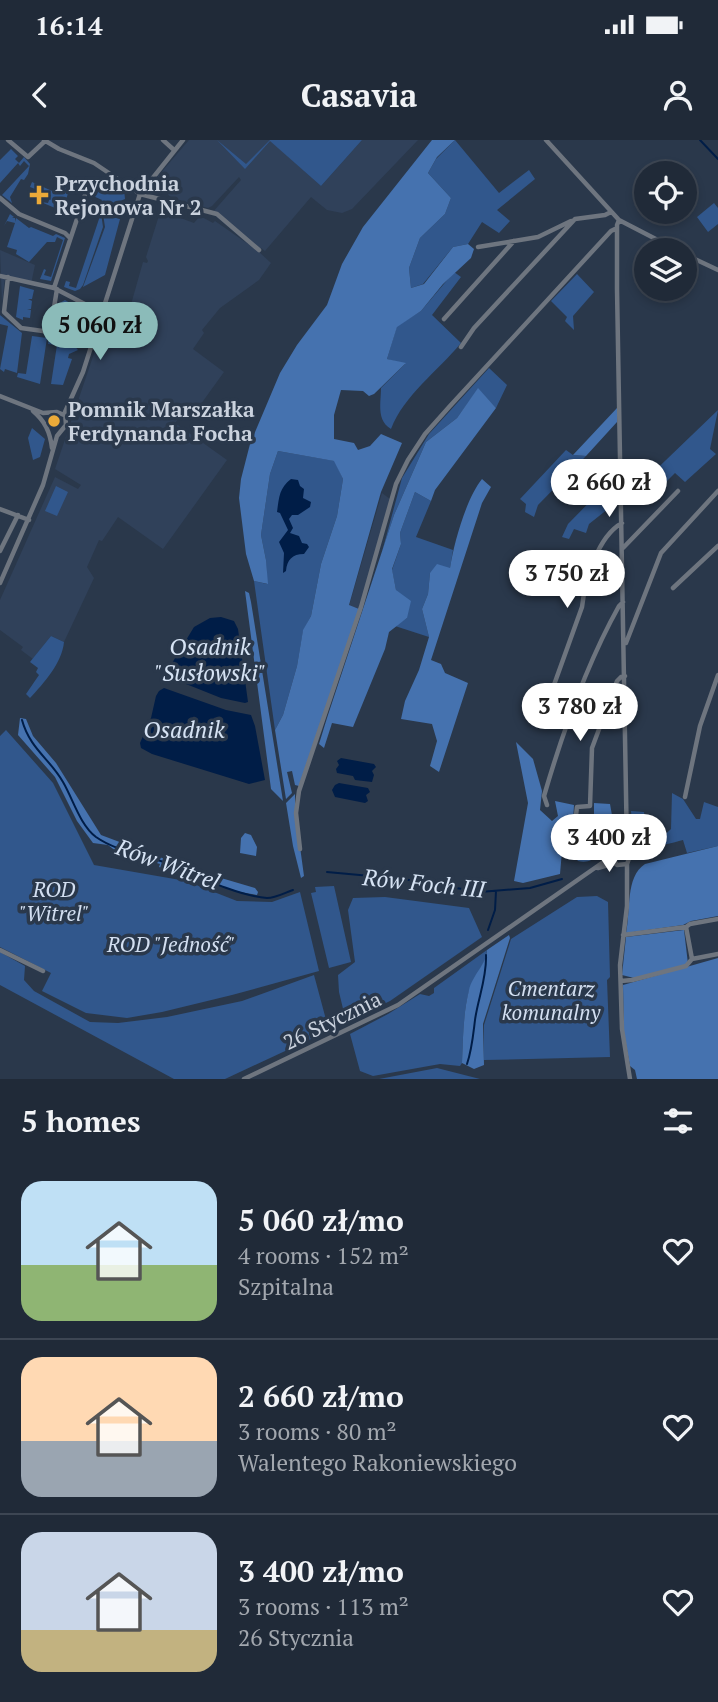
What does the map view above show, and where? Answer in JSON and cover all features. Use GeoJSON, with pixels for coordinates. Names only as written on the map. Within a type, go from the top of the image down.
{"type":"FeatureCollection","features":[{"type":"Feature","properties":{"kind":"street"},"geometry":{"type":"LineString","coordinates":[[8,140],[28,157],[44,140],[94,163],[140,194],[217,214],[260,250]]}},
{"type":"Feature","properties":{"kind":"street"},"geometry":{"type":"LineString","coordinates":[[163,140],[174,150]]}},
{"type":"Feature","properties":{"kind":"street"},"geometry":{"type":"LineString","coordinates":[[0,583],[46,477],[58,433],[66,425],[64,416],[83,372],[140,194],[183,140]]}},
{"type":"Feature","properties":{"kind":"street"},"geometry":{"type":"LineString","coordinates":[[546,140],[619,220],[654,238]]}},
{"type":"Feature","properties":{"kind":"street"},"geometry":{"type":"LineString","coordinates":[[8,277],[4,312],[21,328],[50,332],[55,289],[85,195]]}},
{"type":"Feature","properties":{"kind":"street"},"geometry":{"type":"LineString","coordinates":[[0,198],[19,214],[65,233],[70,238]]}},
{"type":"Feature","properties":{"kind":"street"},"geometry":{"type":"LineString","coordinates":[[478,247],[538,237],[575,219],[611,212]]}},
{"type":"Feature","properties":{"kind":"street"},"geometry":{"type":"LineString","coordinates":[[461,347],[474,328],[575,219]]}},
{"type":"Feature","properties":{"kind":"street"},"geometry":{"type":"LineString","coordinates":[[619,220],[626,828],[627,849],[631,856],[626,864],[621,981],[622,1026],[630,1079]]}},
{"type":"Feature","properties":{"kind":"street"},"geometry":{"type":"LineString","coordinates":[[300,849],[296,813],[299,791],[361,607],[400,476],[425,434],[611,231],[617,228]]}},
{"type":"Feature","properties":{"kind":"street"},"geometry":{"type":"LineString","coordinates":[[444,319],[514,242]]}},
{"type":"Feature","properties":{"kind":"street"},"geometry":{"type":"LineString","coordinates":[[697,260],[718,270]]}},
{"type":"Feature","properties":{"kind":"street"},"geometry":{"type":"LineString","coordinates":[[0,276],[55,289],[102,313]]}},
{"type":"Feature","properties":{"kind":"street"},"geometry":{"type":"LineString","coordinates":[[0,396],[31,409],[50,413],[57,412],[70,399]]}},
{"type":"Feature","properties":{"kind":"street"},"geometry":{"type":"LineString","coordinates":[[31,409],[50,431],[52,452]]}},
{"type":"Feature","properties":{"kind":"street"},"geometry":{"type":"LineString","coordinates":[[57,412],[64,416]]}},
{"type":"Feature","properties":{"kind":"street"},"geometry":{"type":"LineString","coordinates":[[45,423],[50,413]]}},
{"type":"Feature","properties":{"kind":"street"},"geometry":{"type":"LineString","coordinates":[[50,431],[58,433]]}},
{"type":"Feature","properties":{"kind":"street"},"geometry":{"type":"LineString","coordinates":[[622,548],[678,491]]}},
{"type":"Feature","properties":{"kind":"street"},"geometry":{"type":"LineString","coordinates":[[624,647],[661,553],[718,491]]}},
{"type":"Feature","properties":{"kind":"street"},"geometry":{"type":"LineString","coordinates":[[0,509],[29,520]]}},
{"type":"Feature","properties":{"kind":"street"},"geometry":{"type":"LineString","coordinates":[[0,551],[18,515]]}},
{"type":"Feature","properties":{"kind":"street"},"geometry":{"type":"LineString","coordinates":[[541,721],[599,551],[614,528],[622,523]]}},
{"type":"Feature","properties":{"kind":"street"},"geometry":{"type":"LineString","coordinates":[[673,588],[718,546]]}},
{"type":"Feature","properties":{"kind":"street"},"geometry":{"type":"LineString","coordinates":[[547,805],[544,796],[566,726],[600,640],[623,602]]}},
{"type":"Feature","properties":{"kind":"street"},"geometry":{"type":"LineString","coordinates":[[685,797],[700,726],[718,675]]}},
{"type":"Feature","properties":{"kind":"street"},"geometry":{"type":"LineString","coordinates":[[574,831],[578,807],[589,807],[591,804],[592,748],[618,681],[625,676]]}},
{"type":"Feature","properties":{"kind":"street"},"geometry":{"type":"LineString","coordinates":[[626,828],[619,848],[612,856],[626,885]]}},
{"type":"Feature","properties":{"kind":"street"},"geometry":{"type":"LineString","coordinates":[[619,848],[627,849]]}},
{"type":"Feature","properties":{"kind":"street","name":"26 Stycznia"},"geometry":{"type":"LineString","coordinates":[[244,1079],[375,1018],[442,975],[612,856]]}},
{"type":"Feature","properties":{"kind":"street"},"geometry":{"type":"LineString","coordinates":[[617,864],[626,864]]}},
{"type":"Feature","properties":{"kind":"street","name":"26 Stycznia"},"geometry":{"type":"LineString","coordinates":[[594,869],[617,864]]}},
{"type":"Feature","properties":{"kind":"street"},"geometry":{"type":"LineString","coordinates":[[623,935],[686,927],[718,919]]}},
{"type":"Feature","properties":{"kind":"street"},"geometry":{"type":"LineString","coordinates":[[686,927],[692,960]]}},
{"type":"Feature","properties":{"kind":"street"},"geometry":{"type":"LineString","coordinates":[[0,950],[43,971]]}},
{"type":"Feature","properties":{"kind":"street"},"geometry":{"type":"LineString","coordinates":[[621,981],[687,965],[692,960],[718,954]]}},
{"type":"Feature","properties":{"kind":"shaded area"},"geometry":{"type":"Polygon","coordinates":[[[189,140],[273,140],[272,142],[321,186],[362,140],[418,140],[352,209],[342,213],[327,210],[311,197],[265,251],[261,248],[258,251],[271,263],[259,280],[220,308],[202,330],[204,333],[193,349],[224,372],[193,415],[185,410],[175,423],[227,460],[163,549],[118,517],[102,541],[99,540],[87,567],[94,578],[64,642],[51,636],[33,659],[21,650],[23,647],[0,630],[0,600],[55,477],[78,489],[81,485],[55,469],[105,321],[111,318],[125,326],[135,312],[130,308],[143,262],[148,261],[146,257],[162,206],[176,212],[175,216],[194,223],[200,216],[213,223],[215,221],[248,244],[212,213],[241,180],[239,177],[208,208],[172,198],[153,182],[189,140]]]}},
{"type":"Feature","properties":{"kind":"shaded area"},"geometry":{"type":"Polygon","coordinates":[[[432,140],[455,140],[437,157],[428,173],[451,198],[445,214],[420,238],[409,268],[411,288],[424,284],[453,247],[468,244],[474,249],[471,258],[443,284],[421,311],[397,327],[387,359],[406,363],[374,394],[369,396],[363,391],[341,390],[334,415],[334,439],[354,443],[358,450],[370,446],[381,434],[402,443],[381,492],[349,605],[359,609],[299,786],[295,785],[292,771],[287,772],[292,793],[286,799],[275,730],[283,715],[297,666],[303,630],[311,616],[321,564],[337,516],[343,479],[334,461],[278,451],[270,474],[261,535],[268,584],[254,581],[246,554],[239,498],[241,479],[250,444],[280,373],[327,305],[342,264],[363,227],[432,140]]]}},
{"type":"Feature","properties":{"kind":"shaded area"},"geometry":{"type":"Polygon","coordinates":[[[0,250],[35,265],[31,284],[5,278],[2,303],[0,250]]]}},
{"type":"Feature","properties":{"kind":"shaded area"},"geometry":{"type":"Polygon","coordinates":[[[69,302],[90,315],[94,326],[88,347],[64,338],[69,302]]]}},
{"type":"Feature","properties":{"kind":"shaded area"},"geometry":{"type":"Polygon","coordinates":[[[478,388],[496,408],[435,490],[431,501],[415,492],[400,533],[401,544],[392,569],[396,590],[411,601],[407,618],[389,632],[385,649],[353,727],[332,723],[324,748],[319,744],[394,515],[426,442],[457,418],[478,388]]]}},
{"type":"Feature","properties":{"kind":"shaded area"},"geometry":{"type":"Polygon","coordinates":[[[617,408],[617,422],[586,456],[573,455],[617,408]]]}},
{"type":"Feature","properties":{"kind":"shaded area"},"geometry":{"type":"Polygon","coordinates":[[[482,479],[491,487],[482,503],[431,660],[441,664],[445,673],[468,683],[439,772],[430,766],[437,741],[432,724],[401,719],[429,637],[422,609],[428,594],[430,573],[437,564],[450,568],[466,509],[482,479]]]}},
{"type":"Feature","properties":{"kind":"shaded area"},"geometry":{"type":"Polygon","coordinates":[[[382,493],[390,499],[359,609],[349,606],[382,493]]]}},
{"type":"Feature","properties":{"kind":"shaded area"},"geometry":{"type":"Polygon","coordinates":[[[245,591],[249,593],[251,602],[283,801],[271,789],[245,591]]]}},
{"type":"Feature","properties":{"kind":"shaded area"},"geometry":{"type":"Polygon","coordinates":[[[20,718],[26,719],[33,736],[56,763],[101,835],[194,870],[255,888],[257,895],[159,867],[160,864],[150,861],[149,863],[121,855],[108,845],[93,843],[77,821],[55,777],[18,735],[20,718]]]}},
{"type":"Feature","properties":{"kind":"shaded area"},"geometry":{"type":"Polygon","coordinates":[[[516,742],[533,759],[542,791],[540,810],[552,821],[558,816],[555,801],[574,805],[571,851],[584,850],[594,836],[594,803],[610,804],[615,832],[607,830],[594,848],[598,854],[592,860],[578,861],[570,851],[562,851],[560,874],[523,883],[514,881],[528,803],[516,742]]]}},
{"type":"Feature","properties":{"kind":"shaded area"},"geometry":{"type":"Polygon","coordinates":[[[295,794],[304,876],[301,878],[286,803],[295,794]]]}},
{"type":"Feature","properties":{"kind":"shaded area"},"geometry":{"type":"Polygon","coordinates":[[[245,833],[251,835],[257,847],[256,856],[240,853],[241,838],[245,833]]]}},
{"type":"Feature","properties":{"kind":"shaded area"},"geometry":{"type":"Polygon","coordinates":[[[718,846],[718,916],[683,925],[626,933],[634,877],[645,864],[718,846]]]}},
{"type":"Feature","properties":{"kind":"shaded area"},"geometry":{"type":"Polygon","coordinates":[[[684,930],[688,964],[634,978],[622,975],[626,937],[684,930]]]}},
{"type":"Feature","properties":{"kind":"shaded area"},"geometry":{"type":"Polygon","coordinates":[[[509,935],[483,1024],[484,1065],[474,1069],[462,1063],[464,1017],[469,990],[485,960],[487,950],[509,935]]]}},
{"type":"Feature","properties":{"kind":"shaded area"},"geometry":{"type":"Polygon","coordinates":[[[718,958],[718,1079],[637,1079],[635,1070],[630,1066],[624,1033],[623,985],[718,958]]]}},
{"type":"Feature","properties":{"kind":"green space"},"geometry":{"type":"Polygon","coordinates":[[[217,140],[246,164],[270,140],[362,140],[321,186],[270,141],[245,169],[217,140]]]}},
{"type":"Feature","properties":{"kind":"green space"},"geometry":{"type":"Polygon","coordinates":[[[455,140],[499,193],[529,170],[535,179],[497,210],[510,221],[499,233],[482,222],[468,244],[453,247],[423,284],[411,288],[409,268],[420,238],[445,214],[451,198],[428,173],[436,159],[455,140]]]}},
{"type":"Feature","properties":{"kind":"green space"},"geometry":{"type":"Polygon","coordinates":[[[11,149],[18,156],[15,159],[19,163],[24,157],[30,164],[28,174],[24,180],[21,179],[10,197],[12,203],[2,195],[29,166],[24,161],[20,166],[18,163],[0,183],[0,160],[11,149]]]}},
{"type":"Feature","properties":{"kind":"green space"},"geometry":{"type":"Polygon","coordinates":[[[106,178],[120,185],[125,199],[98,210],[90,208],[91,200],[93,205],[99,207],[102,200],[91,195],[95,187],[86,183],[83,190],[74,185],[87,180],[98,185],[106,178]]]}},
{"type":"Feature","properties":{"kind":"green space"},"geometry":{"type":"Polygon","coordinates":[[[65,180],[71,185],[62,211],[41,202],[48,203],[51,195],[30,187],[32,182],[59,194],[65,180]]]}},
{"type":"Feature","properties":{"kind":"green space"},"geometry":{"type":"Polygon","coordinates":[[[714,203],[718,208],[718,224],[708,232],[697,217],[714,203]]]}},
{"type":"Feature","properties":{"kind":"green space"},"geometry":{"type":"Polygon","coordinates":[[[101,213],[103,227],[83,285],[75,291],[64,287],[66,281],[70,282],[69,286],[76,288],[101,213]]]}},
{"type":"Feature","properties":{"kind":"green space"},"geometry":{"type":"Polygon","coordinates":[[[10,214],[16,222],[16,218],[29,228],[65,238],[51,281],[40,279],[44,269],[44,275],[51,277],[63,240],[57,237],[55,242],[47,242],[29,262],[16,254],[17,250],[7,247],[15,223],[7,221],[4,226],[10,214]]]}},
{"type":"Feature","properties":{"kind":"green space"},"geometry":{"type":"Polygon","coordinates":[[[103,214],[120,219],[105,275],[83,287],[105,227],[103,214]]]}},
{"type":"Feature","properties":{"kind":"green space"},"geometry":{"type":"Polygon","coordinates":[[[454,272],[461,277],[432,315],[461,343],[404,405],[391,429],[383,421],[380,405],[381,388],[405,364],[387,359],[397,326],[421,311],[454,272]]]}},
{"type":"Feature","properties":{"kind":"green space"},"geometry":{"type":"Polygon","coordinates":[[[577,274],[594,292],[573,316],[574,330],[565,321],[567,317],[551,301],[577,274]]]}},
{"type":"Feature","properties":{"kind":"green space"},"geometry":{"type":"Polygon","coordinates":[[[20,286],[34,290],[32,299],[28,299],[32,301],[31,309],[27,309],[31,310],[30,318],[23,317],[23,320],[16,317],[20,286]]]}},
{"type":"Feature","properties":{"kind":"green space"},"geometry":{"type":"Polygon","coordinates":[[[65,300],[78,308],[72,313],[73,318],[69,318],[67,333],[70,336],[73,334],[78,341],[87,323],[93,322],[87,346],[52,335],[53,330],[54,335],[62,336],[66,306],[58,304],[65,300]]]}},
{"type":"Feature","properties":{"kind":"green space"},"geometry":{"type":"Polygon","coordinates":[[[0,315],[22,333],[17,373],[0,369],[8,326],[0,324],[0,315]]]}},
{"type":"Feature","properties":{"kind":"green space"},"geometry":{"type":"Polygon","coordinates":[[[32,336],[47,338],[40,384],[17,377],[18,373],[26,374],[32,336]]]}},
{"type":"Feature","properties":{"kind":"green space"},"geometry":{"type":"Polygon","coordinates":[[[49,338],[73,344],[78,350],[69,354],[68,358],[72,359],[63,385],[51,384],[57,345],[48,344],[49,338]]]}},
{"type":"Feature","properties":{"kind":"green space"},"geometry":{"type":"Polygon","coordinates":[[[489,368],[507,385],[496,408],[478,389],[457,418],[426,442],[394,515],[382,552],[402,478],[429,434],[489,368]]]}},
{"type":"Feature","properties":{"kind":"green space"},"geometry":{"type":"Polygon","coordinates":[[[718,410],[710,449],[716,454],[685,482],[675,473],[651,497],[640,485],[718,410]]]}},
{"type":"Feature","properties":{"kind":"green space"},"geometry":{"type":"Polygon","coordinates":[[[32,428],[45,439],[40,457],[33,460],[28,438],[32,428]]]}},
{"type":"Feature","properties":{"kind":"green space"},"geometry":{"type":"Polygon","coordinates":[[[566,450],[573,455],[586,456],[538,505],[534,517],[525,512],[526,504],[520,499],[566,450]]]}},
{"type":"Feature","properties":{"kind":"green space"},"geometry":{"type":"Polygon","coordinates":[[[278,451],[335,461],[343,479],[337,516],[321,564],[311,616],[303,631],[297,666],[283,715],[275,730],[254,581],[267,584],[261,535],[270,474],[278,451]]]}},
{"type":"Feature","properties":{"kind":"green space"},"geometry":{"type":"Polygon","coordinates":[[[618,473],[618,501],[589,524],[586,533],[574,529],[569,539],[562,537],[568,524],[618,473]]]}},
{"type":"Feature","properties":{"kind":"green space"},"geometry":{"type":"Polygon","coordinates":[[[56,486],[68,492],[57,516],[45,511],[56,486]]]}},
{"type":"Feature","properties":{"kind":"green space"},"geometry":{"type":"Polygon","coordinates":[[[415,492],[431,501],[416,537],[453,550],[450,568],[430,573],[428,594],[422,609],[429,637],[395,626],[407,618],[396,590],[392,570],[401,544],[400,533],[415,492]]]}},
{"type":"Feature","properties":{"kind":"green space"},"geometry":{"type":"Polygon","coordinates":[[[51,636],[64,642],[63,650],[52,672],[30,698],[26,694],[39,675],[36,672],[38,668],[30,662],[51,636]]]}},
{"type":"Feature","properties":{"kind":"green space"},"geometry":{"type":"Polygon","coordinates":[[[6,730],[53,783],[94,865],[186,881],[237,901],[272,902],[300,892],[319,971],[232,995],[127,1018],[86,1013],[42,991],[51,973],[0,947],[0,736],[6,730]]]}},
{"type":"Feature","properties":{"kind":"green space"},"geometry":{"type":"Polygon","coordinates":[[[672,793],[683,799],[696,819],[700,819],[704,802],[718,807],[718,846],[687,853],[683,840],[665,845],[634,844],[631,811],[644,812],[646,833],[662,836],[671,829],[672,793]]]}},
{"type":"Feature","properties":{"kind":"green space"},"geometry":{"type":"Polygon","coordinates":[[[334,886],[351,962],[329,968],[311,893],[316,892],[315,887],[334,886]]]}},
{"type":"Feature","properties":{"kind":"green space","name":"Cmentarz komunalny"},"geometry":{"type":"Polygon","coordinates":[[[597,896],[608,902],[610,1057],[484,1060],[484,1025],[511,939],[577,897],[597,896]]]}},
{"type":"Feature","properties":{"kind":"green space"},"geometry":{"type":"Polygon","coordinates":[[[385,897],[469,908],[482,937],[390,1001],[349,1021],[348,1017],[345,1017],[339,992],[338,975],[355,962],[348,910],[353,898],[385,897]]]}},
{"type":"Feature","properties":{"kind":"green space"},"geometry":{"type":"Polygon","coordinates":[[[487,950],[467,1000],[460,1066],[440,1064],[373,1076],[360,1071],[350,1034],[420,994],[429,996],[434,993],[434,988],[487,950]]]}},
{"type":"Feature","properties":{"kind":"green space"},"geometry":{"type":"Polygon","coordinates":[[[0,952],[25,966],[24,980],[34,991],[90,1022],[118,1023],[167,1017],[242,1001],[314,975],[328,1027],[326,1032],[225,1079],[174,1079],[0,985],[0,952]]]}},
{"type":"Feature","properties":{"kind":"green space"},"geometry":{"type":"Polygon","coordinates":[[[437,1068],[480,1079],[379,1079],[437,1068]]]}},
{"type":"Feature","properties":{"kind":"water"},"geometry":{"type":"Polygon","coordinates":[[[291,479],[298,480],[304,489],[303,498],[311,502],[310,507],[289,519],[293,528],[290,533],[299,536],[302,543],[309,547],[304,554],[291,558],[283,573],[284,553],[279,542],[288,530],[277,512],[282,490],[291,479]]]}},
{"type":"Feature","properties":{"kind":"water","name":"Osadnik \"Susłowski\""},"geometry":{"type":"Polygon","coordinates":[[[221,617],[234,621],[238,629],[248,702],[245,703],[221,698],[171,678],[166,673],[194,627],[210,618],[221,617]]]}},
{"type":"Feature","properties":{"kind":"water","name":"Osadnik"},"geometry":{"type":"Polygon","coordinates":[[[164,688],[226,710],[251,715],[265,780],[249,784],[152,754],[141,748],[140,743],[151,718],[156,696],[164,688]]]}},
{"type":"Feature","properties":{"kind":"water"},"geometry":{"type":"Polygon","coordinates":[[[341,758],[374,764],[376,767],[372,771],[372,782],[355,780],[353,776],[337,773],[337,761],[341,758]]]}},
{"type":"Feature","properties":{"kind":"water"},"geometry":{"type":"Polygon","coordinates":[[[339,783],[368,788],[368,801],[365,803],[335,797],[332,790],[339,783]]]}},
{"type":"Feature","properties":{"kind":"waterway"},"geometry":{"type":"LineString","coordinates":[[700,140],[718,159]]}},
{"type":"Feature","properties":{"kind":"waterway","name":"Rów Witrel"},"geometry":{"type":"LineString","coordinates":[[22,720],[30,739],[58,774],[81,819],[96,837],[114,847],[162,861],[244,894],[270,898],[293,890]]}},
{"type":"Feature","properties":{"kind":"waterway","name":"Rów Foch III"},"geometry":{"type":"LineString","coordinates":[[327,872],[403,879],[480,892],[530,888],[562,879]]}},
{"type":"Feature","properties":{"kind":"waterway"},"geometry":{"type":"LineString","coordinates":[[488,930],[495,910],[496,891]]}},
{"type":"Feature","properties":{"kind":"waterway"},"geometry":{"type":"LineString","coordinates":[[467,1064],[484,980],[486,955]]}},
{"type":"Feature","properties":{"kind":"place","name":"Przychodnia Rejonowa Nr 2"},"geometry":{"type":"Point","coordinates":[39,195]}},
{"type":"Feature","properties":{"kind":"place","name":"Pomnik Marszałka Ferdynanda Focha"},"geometry":{"type":"Point","coordinates":[54,421]}},
{"type":"Feature","properties":{"kind":"park label","name":"ROD \"Witrel\""},"geometry":{"type":"Point","coordinates":[54,901]}},
{"type":"Feature","properties":{"kind":"park label","name":"ROD \"Jedność\""},"geometry":{"type":"Point","coordinates":[171,944]}}]}
